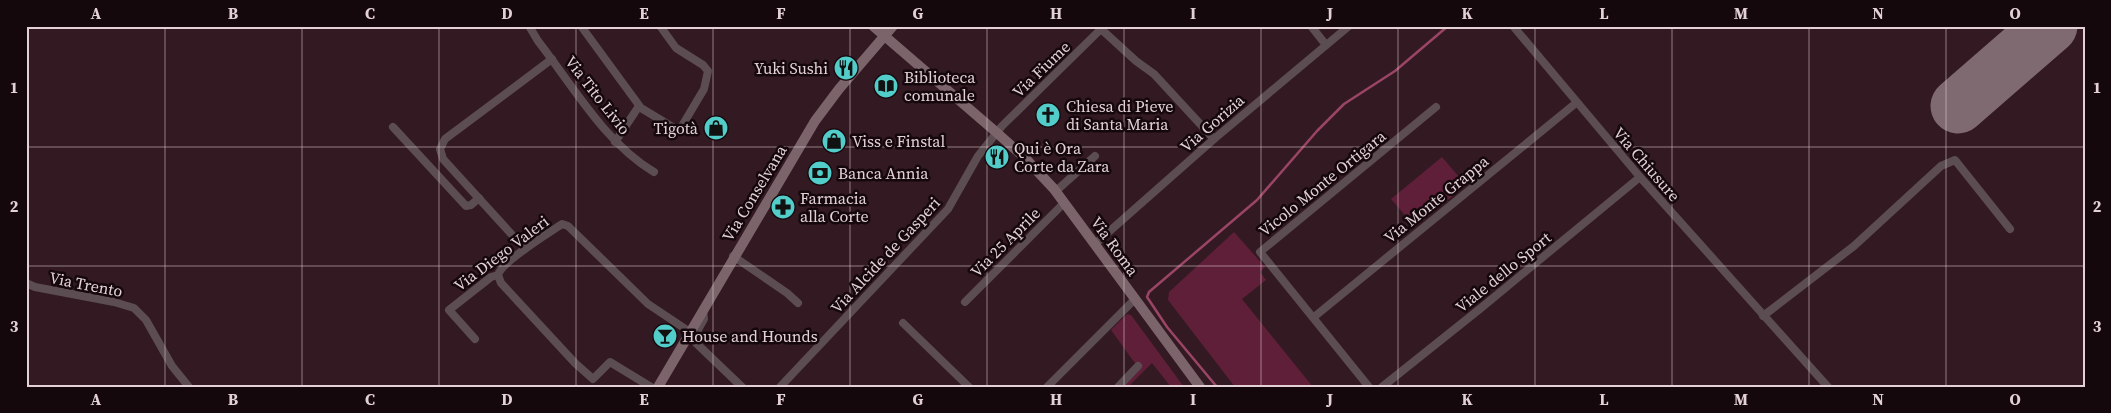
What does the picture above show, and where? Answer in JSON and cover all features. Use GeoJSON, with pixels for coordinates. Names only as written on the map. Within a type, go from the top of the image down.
{"type":"FeatureCollection","features":[{"type":"Feature","properties":{"kind":"main road","name":"Via Roma"},"geometry":{"type":"LineString","coordinates":[[873,26],[1026,159],[1056,191],[1200,387]]}},
{"type":"Feature","properties":{"kind":"main road","name":"Via Conselvana"},"geometry":{"type":"LineString","coordinates":[[658,387],[815,121],[893,26]]}},
{"type":"Feature","properties":{"kind":"street","name":"Via Tito Livio"},"geometry":{"type":"LineString","coordinates":[[529,26],[615,142],[641,164],[654,172]]}},
{"type":"Feature","properties":{"kind":"street"},"geometry":{"type":"LineString","coordinates":[[581,26],[639,106],[644,111],[679,131],[704,89],[708,71],[676,48],[660,26]]}},
{"type":"Feature","properties":{"kind":"street"},"geometry":{"type":"LineString","coordinates":[[1311,26],[1326,45]]}},
{"type":"Feature","properties":{"kind":"street","name":"Via Gorizia"},"geometry":{"type":"LineString","coordinates":[[1095,244],[1214,139],[1349,26]]}},
{"type":"Feature","properties":{"kind":"street","name":"Via Chiusure"},"geometry":{"type":"LineString","coordinates":[[1513,26],[1640,177],[1828,387]]}},
{"type":"Feature","properties":{"kind":"street"},"geometry":{"type":"LineString","coordinates":[[1103,28],[1136,61],[1154,74],[1214,139]]}},
{"type":"Feature","properties":{"kind":"street","name":"Via Fiume"},"geometry":{"type":"LineString","coordinates":[[996,132],[1103,28]]}},
{"type":"Feature","properties":{"kind":"street"},"geometry":{"type":"LineString","coordinates":[[525,249],[443,159],[440,149],[442,143],[552,59]]}},
{"type":"Feature","properties":{"kind":"street","name":"Via Monte Grappa"},"geometry":{"type":"LineString","coordinates":[[1314,316],[1576,103]]}},
{"type":"Feature","properties":{"kind":"street"},"geometry":{"type":"LineString","coordinates":[[615,142],[639,106]]}},
{"type":"Feature","properties":{"kind":"street","name":"Vicolo Monte Ortigara"},"geometry":{"type":"LineString","coordinates":[[1314,316],[1260,252],[1436,107]]}},
{"type":"Feature","properties":{"kind":"street"},"geometry":{"type":"LineString","coordinates":[[393,126],[466,206],[471,205],[479,198]]}},
{"type":"Feature","properties":{"kind":"street","name":"Via Alcide de Gasperi"},"geometry":{"type":"LineString","coordinates":[[780,387],[948,209],[978,156],[996,132]]}},
{"type":"Feature","properties":{"kind":"street"},"geometry":{"type":"LineString","coordinates":[[1056,191],[1095,156]]}},
{"type":"Feature","properties":{"kind":"street"},"geometry":{"type":"LineString","coordinates":[[1763,316],[1854,246],[1941,166],[1955,160],[2010,229]]}},
{"type":"Feature","properties":{"kind":"street","name":"Viale dello Sport"},"geometry":{"type":"LineString","coordinates":[[1382,387],[1495,297],[1640,177]]}},
{"type":"Feature","properties":{"kind":"street","name":"Via 25 Aprile"},"geometry":{"type":"LineString","coordinates":[[965,302],[1064,203]]}},
{"type":"Feature","properties":{"kind":"street","name":"Via Diego Valeri"},"geometry":{"type":"LineString","coordinates":[[475,339],[450,310],[491,277],[498,275],[501,269],[525,249],[562,224],[568,226],[648,304],[690,332]]}},
{"type":"Feature","properties":{"kind":"street"},"geometry":{"type":"LineString","coordinates":[[734,256],[787,293],[798,304]]}},
{"type":"Feature","properties":{"kind":"street"},"geometry":{"type":"LineString","coordinates":[[498,275],[501,282],[575,363],[593,379]]}},
{"type":"Feature","properties":{"kind":"street","name":"Via Trento"},"geometry":{"type":"LineString","coordinates":[[26,283],[34,287],[114,302],[134,308],[146,320],[172,366],[189,387]]}},
{"type":"Feature","properties":{"kind":"street"},"geometry":{"type":"LineString","coordinates":[[1047,387],[1135,299]]}},
{"type":"Feature","properties":{"kind":"street"},"geometry":{"type":"LineString","coordinates":[[703,310],[704,319],[695,335],[696,343],[742,387]]}},
{"type":"Feature","properties":{"kind":"street"},"geometry":{"type":"LineString","coordinates":[[1314,316],[1370,387]]}},
{"type":"Feature","properties":{"kind":"street"},"geometry":{"type":"LineString","coordinates":[[903,323],[969,387]]}},
{"type":"Feature","properties":{"kind":"street"},"geometry":{"type":"LineString","coordinates":[[586,387],[610,362],[651,387]]}},
{"type":"Feature","properties":{"kind":"street"},"geometry":{"type":"LineString","coordinates":[[1118,387],[1138,366]]}},
{"type":"Feature","properties":{"kind":"shaded area"},"geometry":{"type":"Polygon","coordinates":[[[1442,157],[1466,185],[1415,227],[1391,199],[1442,157]]]}},
{"type":"Feature","properties":{"kind":"shaded area"},"geometry":{"type":"Polygon","coordinates":[[[1234,232],[1265,267],[1260,272],[1266,280],[1242,299],[1313,387],[1235,387],[1168,300],[1169,292],[1234,232]]]}},
{"type":"Feature","properties":{"kind":"shaded area"},"geometry":{"type":"Polygon","coordinates":[[[1127,314],[1131,315],[1184,387],[1171,387],[1152,363],[1128,387],[1124,387],[1123,384],[1137,366],[1111,330],[1127,314]]]}},
{"type":"Feature","properties":{"kind":"waterway"},"geometry":{"type":"LineString","coordinates":[[1217,387],[1167,327],[1147,297],[1149,292],[1257,200],[1317,131],[1344,104],[1395,71],[1448,26]]}},
{"type":"Feature","properties":{"kind":"runway"},"geometry":{"type":"LineString","coordinates":[[1958,106],[2050,26]]}},
{"type":"Feature","properties":{"kind":"place","name":"Yuki Sushi"},"geometry":{"type":"Point","coordinates":[846,68]}},
{"type":"Feature","properties":{"kind":"place","name":"Biblioteca comunale"},"geometry":{"type":"Point","coordinates":[886,86]}},
{"type":"Feature","properties":{"kind":"place","name":"Chiesa di Pieve di Santa Maria"},"geometry":{"type":"Point","coordinates":[1048,115]}},
{"type":"Feature","properties":{"kind":"place","name":"Tigotà"},"geometry":{"type":"Point","coordinates":[716,128]}},
{"type":"Feature","properties":{"kind":"place","name":"Viss e Finstal"},"geometry":{"type":"Point","coordinates":[834,141]}},
{"type":"Feature","properties":{"kind":"place","name":"Qui è Ora Corte da Zara"},"geometry":{"type":"Point","coordinates":[997,157]}},
{"type":"Feature","properties":{"kind":"place","name":"Banca Annia"},"geometry":{"type":"Point","coordinates":[820,173]}},
{"type":"Feature","properties":{"kind":"place","name":"Farmacia alla Corte"},"geometry":{"type":"Point","coordinates":[783,207]}},
{"type":"Feature","properties":{"kind":"place","name":"House and Hounds"},"geometry":{"type":"Point","coordinates":[665,336]}}]}
